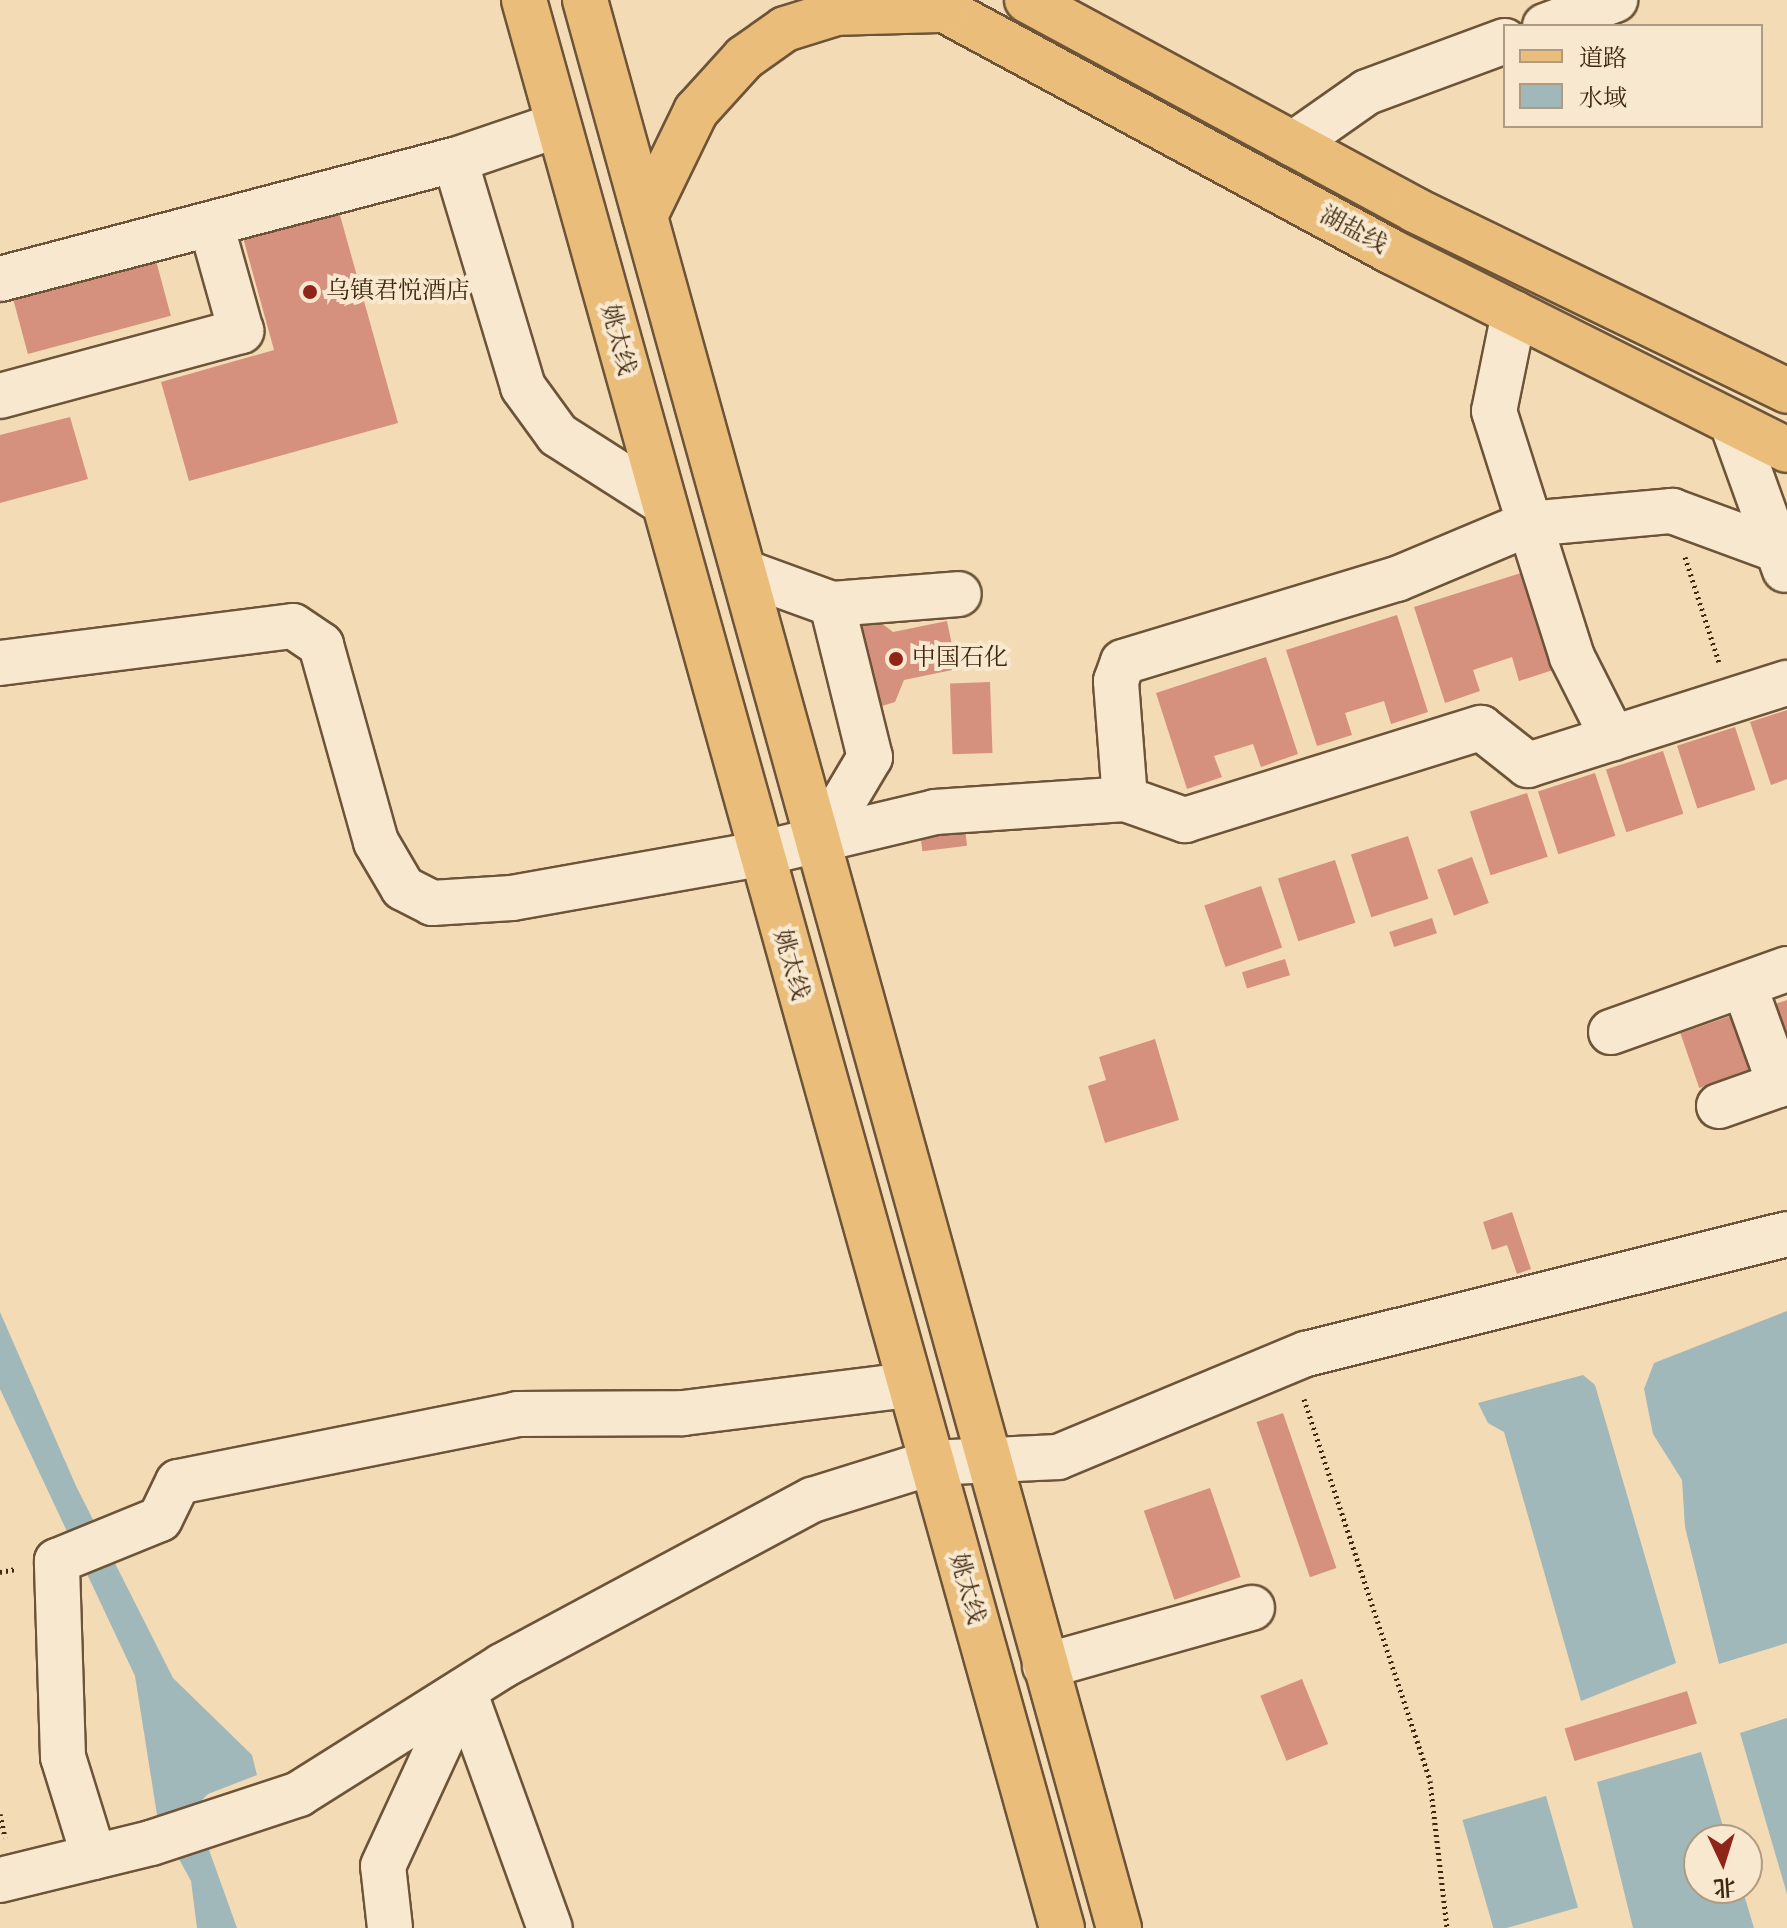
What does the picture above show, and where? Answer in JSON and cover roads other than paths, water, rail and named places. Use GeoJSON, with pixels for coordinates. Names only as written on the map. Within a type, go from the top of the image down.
{"type":"FeatureCollection","features":[{"type":"Feature","properties":{"kind":"main road"},"geometry":{"type":"LineString","coordinates":[[498,0],[539,55]]}},
{"type":"Feature","properties":{"kind":"main road","name":"姚太线"},"geometry":{"type":"LineString","coordinates":[[524,0],[660,500],[1062,1928]]}},
{"type":"Feature","properties":{"kind":"main road"},"geometry":{"type":"LineString","coordinates":[[585,0],[1119,1928]]}},
{"type":"Feature","properties":{"kind":"main road","name":"湖盐线"},"geometry":{"type":"LineString","coordinates":[[1027,0],[1293,144],[1787,391]]}},
{"type":"Feature","properties":{"kind":"main road"},"geometry":{"type":"LineString","coordinates":[[645,216],[696,111],[744,58],[785,29],[836,13],[935,5]]}},
{"type":"Feature","properties":{"kind":"main road","name":"湖盐线"},"geometry":{"type":"LineString","coordinates":[[935,5],[1514,313],[1787,450]]}},
{"type":"Feature","properties":{"kind":"street"},"geometry":{"type":"LineString","coordinates":[[1549,24],[1593,4]]}},
{"type":"Feature","properties":{"kind":"street"},"geometry":{"type":"LineString","coordinates":[[1293,144],[1367,92],[1503,42]]}},
{"type":"Feature","properties":{"kind":"street"},"geometry":{"type":"LineString","coordinates":[[0,279],[455,160],[558,125]]}},
{"type":"Feature","properties":{"kind":"street"},"geometry":{"type":"LineString","coordinates":[[455,160],[523,387],[558,435],[660,500]]}},
{"type":"Feature","properties":{"kind":"street"},"geometry":{"type":"LineString","coordinates":[[0,396],[241,331],[211,224]]}},
{"type":"Feature","properties":{"kind":"street"},"geometry":{"type":"LineString","coordinates":[[1514,313],[1494,411],[1572,657],[1613,738]]}},
{"type":"Feature","properties":{"kind":"street"},"geometry":{"type":"LineString","coordinates":[[1732,423],[1782,564]]}},
{"type":"Feature","properties":{"kind":"street"},"geometry":{"type":"LineString","coordinates":[[1125,799],[1116,681],[1123,662],[1397,579],[1528,524],[1672,511],[1782,564]]}},
{"type":"Feature","properties":{"kind":"street"},"geometry":{"type":"LineString","coordinates":[[744,572],[832,604],[959,594]]}},
{"type":"Feature","properties":{"kind":"street"},"geometry":{"type":"LineString","coordinates":[[819,843],[870,757],[832,604]]}},
{"type":"Feature","properties":{"kind":"street"},"geometry":{"type":"LineString","coordinates":[[0,663],[293,626],[321,645],[376,842],[403,888],[432,903],[512,898],[759,854],[819,843],[935,812],[1125,799],[1185,820],[1481,728],[1528,765],[1787,683]]}},
{"type":"Feature","properties":{"kind":"street"},"geometry":{"type":"LineString","coordinates":[[1611,1032],[1787,969]]}},
{"type":"Feature","properties":{"kind":"street"},"geometry":{"type":"LineString","coordinates":[[1719,1106],[1783,1084],[1744,985]]}},
{"type":"Feature","properties":{"kind":"street"},"geometry":{"type":"LineString","coordinates":[[0,1880],[151,1843],[299,1794],[464,1691],[666,1573],[812,1500],[930,1463],[1058,1457],[1291,1360],[1787,1234]]}},
{"type":"Feature","properties":{"kind":"street"},"geometry":{"type":"LineString","coordinates":[[94,1857],[63,1757],[57,1561],[160,1519],[178,1482],[502,1417],[683,1413],[909,1385]]}},
{"type":"Feature","properties":{"kind":"street"},"geometry":{"type":"LineString","coordinates":[[1045,1666],[1252,1608]]}},
{"type":"Feature","properties":{"kind":"street"},"geometry":{"type":"LineString","coordinates":[[390,1928],[383,1866],[464,1691]]}},
{"type":"Feature","properties":{"kind":"street"},"geometry":{"type":"LineString","coordinates":[[464,1691],[550,1928]]}},
{"type":"Feature","properties":{"kind":"water"},"geometry":{"type":"Polygon","coordinates":[[[1787,1311],[1787,1643],[1719,1664],[1685,1527],[1682,1480],[1653,1434],[1644,1389],[1654,1363],[1787,1311]]]}},
{"type":"Feature","properties":{"kind":"water"},"geometry":{"type":"Polygon","coordinates":[[[0,1312],[76,1486],[173,1678],[252,1755],[257,1775],[208,1794],[194,1808],[237,1928],[197,1928],[191,1881],[158,1821],[135,1676],[0,1389],[0,1312]]]}},
{"type":"Feature","properties":{"kind":"water"},"geometry":{"type":"Polygon","coordinates":[[[1583,1375],[1595,1385],[1676,1663],[1581,1701],[1504,1432],[1488,1423],[1478,1403],[1583,1375]]]}},
{"type":"Feature","properties":{"kind":"water"},"geometry":{"type":"Polygon","coordinates":[[[1787,1718],[1787,1894],[1740,1733],[1787,1718]]]}},
{"type":"Feature","properties":{"kind":"water"},"geometry":{"type":"Polygon","coordinates":[[[1701,1752],[1722,1824],[1683,1824],[1683,1904],[1747,1904],[1754,1928],[1633,1928],[1597,1782],[1701,1752]]]}},
{"type":"Feature","properties":{"kind":"water"},"geometry":{"type":"Polygon","coordinates":[[[1546,1796],[1578,1908],[1507,1928],[1493,1928],[1462,1820],[1546,1796]]]}},
{"type":"Feature","properties":{"kind":"place","name":"乌镇君悦酒店"},"geometry":{"type":"Point","coordinates":[310,292]}},
{"type":"Feature","properties":{"kind":"place","name":"中国石化"},"geometry":{"type":"Point","coordinates":[896,659]}}]}
